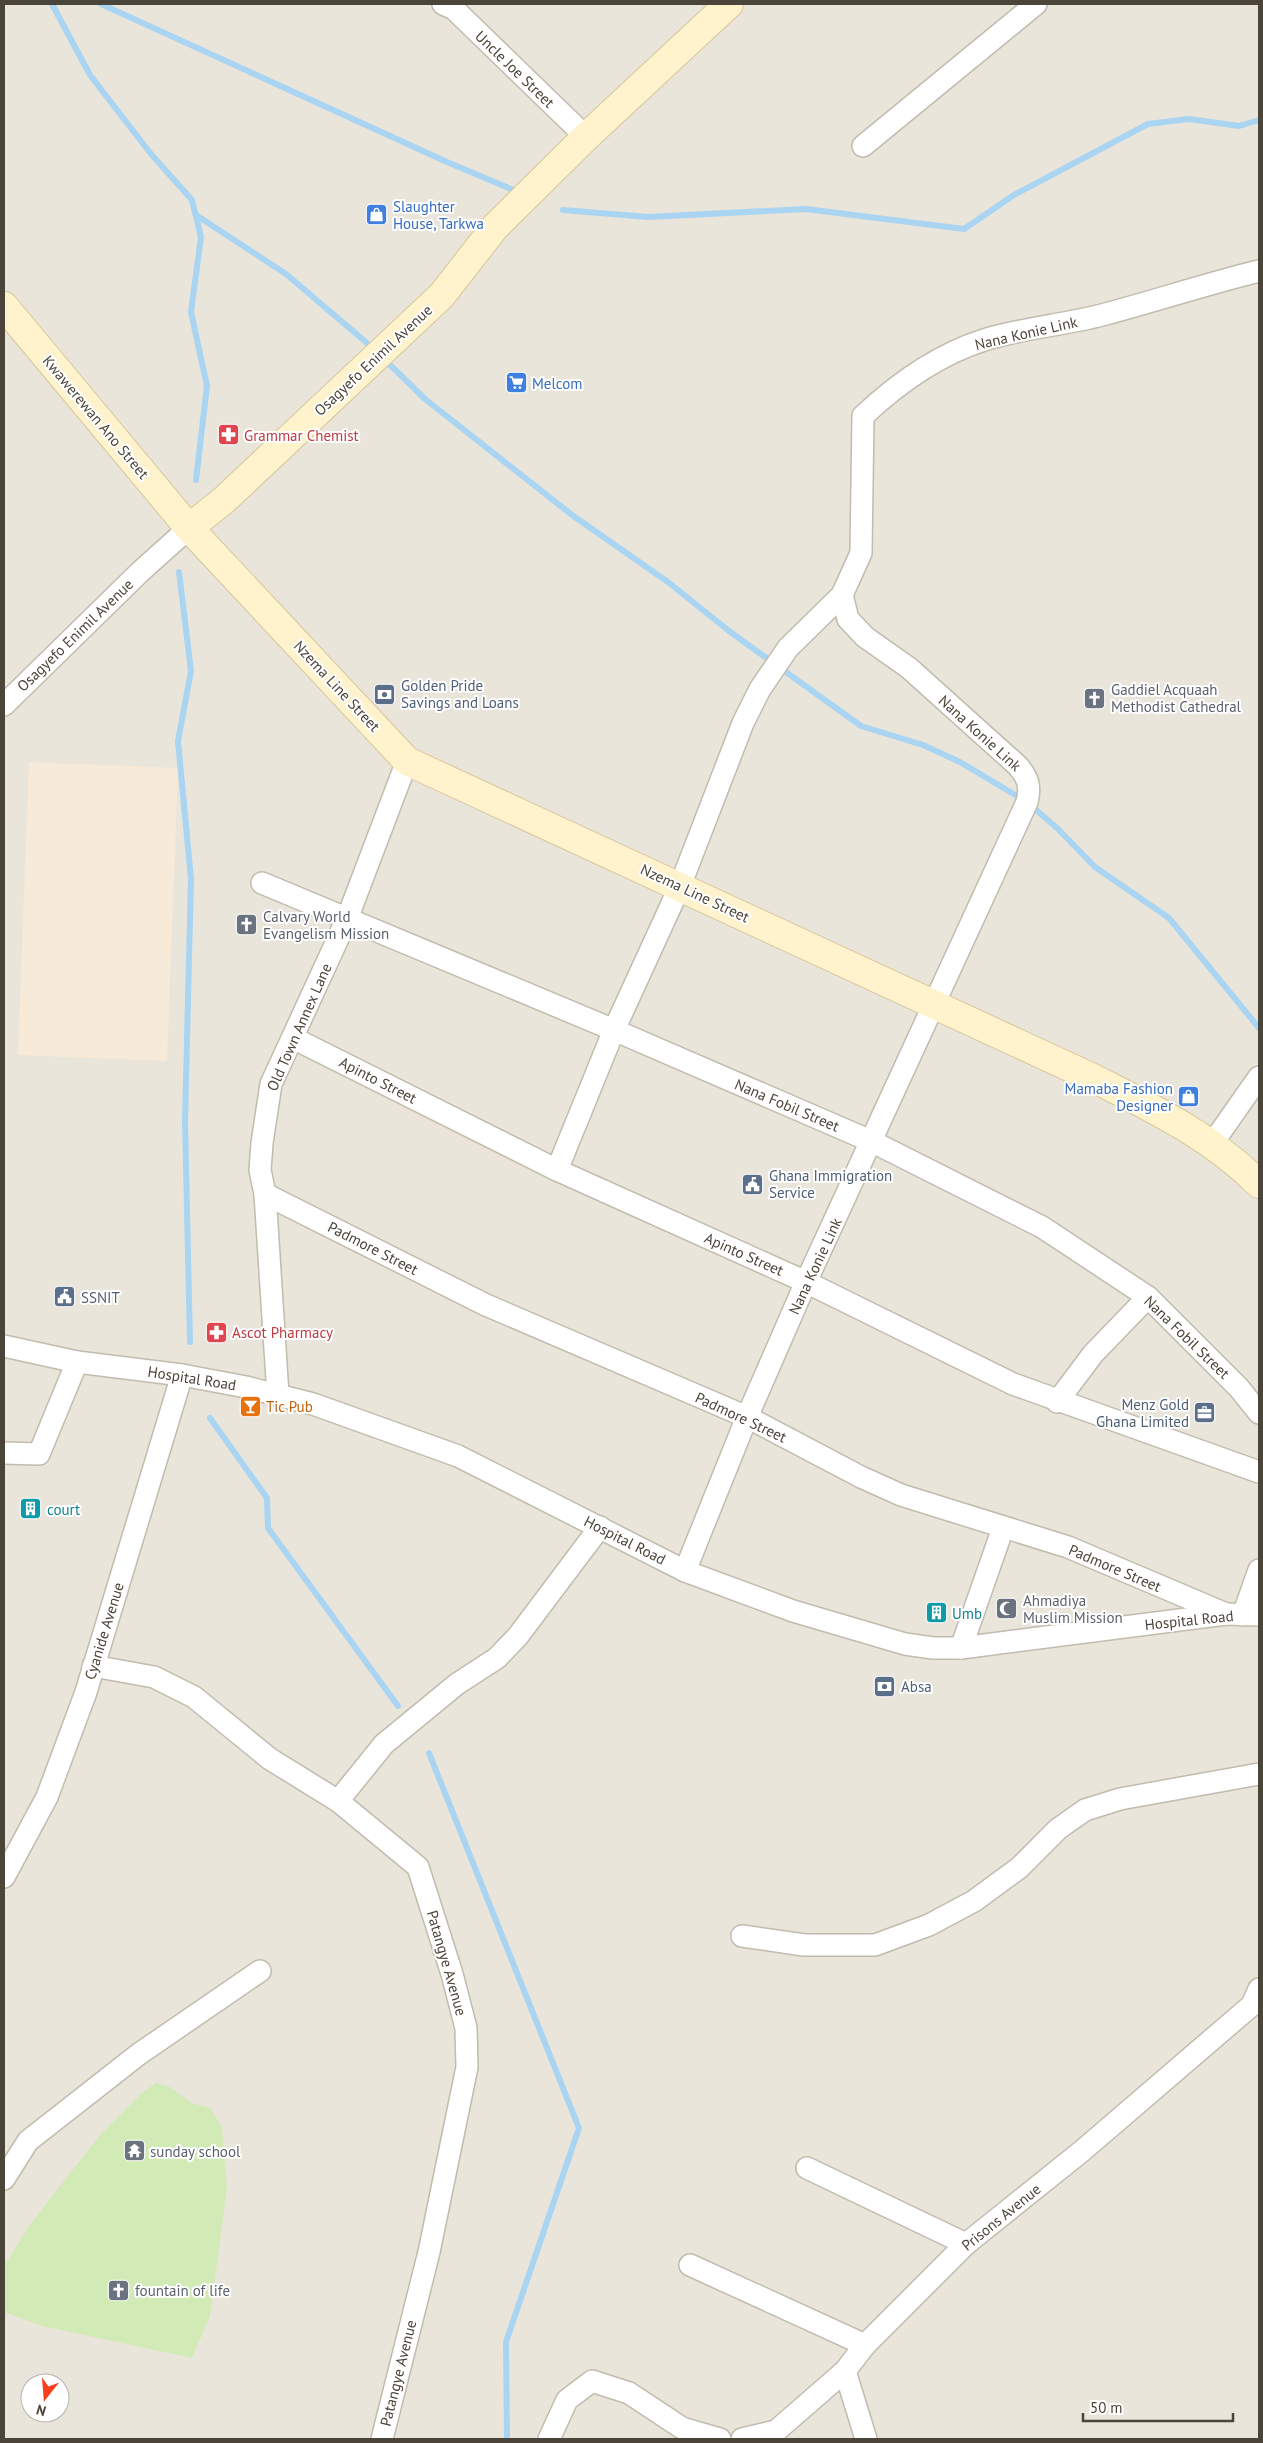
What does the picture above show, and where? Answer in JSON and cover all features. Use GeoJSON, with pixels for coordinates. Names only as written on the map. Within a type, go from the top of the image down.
{"type":"FeatureCollection","features":[{"type":"Feature","properties":{"kind":"street","name":"Uncle Joe Street"},"geometry":{"type":"LineString","coordinates":[[443,4],[454,9],[586,138]]}},
{"type":"Feature","properties":{"kind":"street","name":"Osagyefo Enimil Avenue"},"geometry":{"type":"LineString","coordinates":[[4,705],[141,571],[224,500],[442,295],[495,228],[586,138],[729,4]]}},
{"type":"Feature","properties":{"kind":"street"},"geometry":{"type":"LineString","coordinates":[[863,146],[1023,8]]}},
{"type":"Feature","properties":{"kind":"street","name":"Nana Konie Link"},"geometry":{"type":"LineString","coordinates":[[685,1570],[747,1417],[806,1282],[873,1142],[1028,802],[1030,791],[1028,778],[989,738],[909,668],[865,637],[848,619],[842,595],[861,553],[863,416],[887,393],[938,358],[984,340],[1101,316],[1202,285],[1259,271]]}},
{"type":"Feature","properties":{"kind":"street","name":"Kwawerewan Ano Street"},"geometry":{"type":"LineString","coordinates":[[4,306],[189,528]]}},
{"type":"Feature","properties":{"kind":"street","name":"Nzema Line Street"},"geometry":{"type":"LineString","coordinates":[[189,528],[408,761],[1093,1078],[1180,1122],[1212,1144],[1259,1184]]}},
{"type":"Feature","properties":{"kind":"street"},"geometry":{"type":"LineString","coordinates":[[557,1170],[614,1030],[680,886],[743,723],[760,689],[788,648],[842,595]]}},
{"type":"Feature","properties":{"kind":"street","name":"Old Town Annex Lane"},"geometry":{"type":"LineString","coordinates":[[278,1395],[265,1194],[260,1170],[265,1114],[271,1084],[347,919],[408,761]]}},
{"type":"Feature","properties":{"kind":"street","name":"Nana Fobil Street"},"geometry":{"type":"LineString","coordinates":[[262,883],[614,1030],[873,1142],[1042,1226],[1148,1297],[1239,1388],[1259,1413]]}},
{"type":"Feature","properties":{"kind":"street","name":"Apinto Street"},"geometry":{"type":"LineString","coordinates":[[293,1038],[557,1170],[806,1282],[1013,1384],[1058,1402],[1259,1472]]}},
{"type":"Feature","properties":{"kind":"street"},"geometry":{"type":"LineString","coordinates":[[1212,1144],[1259,1077]]}},
{"type":"Feature","properties":{"kind":"street","name":"Padmore Street"},"geometry":{"type":"LineString","coordinates":[[265,1194],[486,1305],[747,1417],[860,1477],[901,1495],[1068,1548],[1243,1614]]}},
{"type":"Feature","properties":{"kind":"street"},"geometry":{"type":"LineString","coordinates":[[1058,1402],[1093,1354],[1148,1297]]}},
{"type":"Feature","properties":{"kind":"street","name":"Hospital Road"},"geometry":{"type":"LineString","coordinates":[[4,1346],[78,1362],[182,1375],[313,1404],[458,1456],[685,1570],[793,1611],[905,1644],[933,1648],[961,1648],[1243,1614]]}},
{"type":"Feature","properties":{"kind":"street"},"geometry":{"type":"LineString","coordinates":[[4,1453],[38,1454],[78,1362]]}},
{"type":"Feature","properties":{"kind":"street","name":"Cyanide Avenue"},"geometry":{"type":"LineString","coordinates":[[4,1877],[47,1797],[93,1666],[182,1375]]}},
{"type":"Feature","properties":{"kind":"street"},"geometry":{"type":"LineString","coordinates":[[338,1801],[384,1744],[457,1684],[497,1658],[518,1636],[600,1527]]}},
{"type":"Feature","properties":{"kind":"street"},"geometry":{"type":"LineString","coordinates":[[961,1648],[1003,1528]]}},
{"type":"Feature","properties":{"kind":"street"},"geometry":{"type":"LineString","coordinates":[[1243,1614],[1259,1570]]}},
{"type":"Feature","properties":{"kind":"street","name":"Patangye Avenue"},"geometry":{"type":"LineString","coordinates":[[93,1666],[154,1676],[194,1698],[270,1759],[338,1801],[418,1868],[452,1974],[466,2028],[467,2067],[442,2195],[382,2439]]}},
{"type":"Feature","properties":{"kind":"street"},"geometry":{"type":"LineString","coordinates":[[742,1936],[804,1945],[875,1946],[929,1926],[974,1901],[1019,1868],[1058,1829],[1085,1810],[1120,1799],[1259,1774]]}},
{"type":"Feature","properties":{"kind":"street"},"geometry":{"type":"LineString","coordinates":[[4,2179],[28,2141],[139,2054],[260,1971]]}},
{"type":"Feature","properties":{"kind":"street","name":"Prisons Avenue"},"geometry":{"type":"LineString","coordinates":[[742,2439],[776,2431],[846,2371],[865,2345],[966,2244],[1082,2152],[1252,2005],[1259,1988]]}},
{"type":"Feature","properties":{"kind":"street"},"geometry":{"type":"LineString","coordinates":[[807,2168],[966,2244]]}},
{"type":"Feature","properties":{"kind":"street"},"geometry":{"type":"LineString","coordinates":[[690,2265],[865,2345]]}},
{"type":"Feature","properties":{"kind":"street"},"geometry":{"type":"LineString","coordinates":[[846,2371],[868,2438]]}},
{"type":"Feature","properties":{"kind":"street"},"geometry":{"type":"LineString","coordinates":[[549,2439],[567,2400],[592,2381],[630,2393],[682,2428],[720,2439]]}},
{"type":"Feature","properties":{"kind":"shaded area"},"geometry":{"type":"Polygon","coordinates":[[[4,4],[1259,4],[1259,2439],[4,2439],[4,4]]]}},
{"type":"Feature","properties":{"kind":"shaded area"},"geometry":{"type":"Polygon","coordinates":[[[29,762],[178,768],[167,1061],[18,1055],[29,762]]]}},
{"type":"Feature","properties":{"kind":"green space"},"geometry":{"type":"Polygon","coordinates":[[[156,2083],[170,2087],[191,2103],[210,2108],[222,2127],[227,2189],[210,2316],[192,2358],[42,2326],[4,2312],[4,2267],[29,2226],[100,2135],[141,2094],[156,2083]]]}},
{"type":"Feature","properties":{"kind":"waterway"},"geometry":{"type":"LineString","coordinates":[[52,4],[90,75],[151,154],[192,200],[201,237],[191,312],[207,386],[196,480]]}},
{"type":"Feature","properties":{"kind":"waterway"},"geometry":{"type":"LineString","coordinates":[[101,4],[447,162],[516,191]]}},
{"type":"Feature","properties":{"kind":"waterway"},"geometry":{"type":"LineString","coordinates":[[563,210],[648,217],[806,209],[964,229],[1014,195],[1148,124],[1189,119],[1239,126],[1259,120]]}},
{"type":"Feature","properties":{"kind":"waterway"},"geometry":{"type":"LineString","coordinates":[[196,215],[286,274],[374,349]]}},
{"type":"Feature","properties":{"kind":"waterway"},"geometry":{"type":"LineString","coordinates":[[383,358],[425,399],[572,515],[668,582],[729,631],[861,726],[923,745],[960,762],[1027,802],[1058,829],[1095,867],[1169,918],[1259,1028]]}},
{"type":"Feature","properties":{"kind":"waterway"},"geometry":{"type":"LineString","coordinates":[[179,572],[191,671],[178,741],[191,879],[185,1121],[190,1342]]}},
{"type":"Feature","properties":{"kind":"waterway"},"geometry":{"type":"LineString","coordinates":[[210,1418],[267,1498],[268,1528],[398,1706]]}},
{"type":"Feature","properties":{"kind":"waterway"},"geometry":{"type":"LineString","coordinates":[[429,1753],[579,2128],[506,2342],[507,2439]]}},
{"type":"Feature","properties":{"kind":"place","name":"Slaughter House, Tarkwa"},"geometry":{"type":"Point","coordinates":[377,215]}},
{"type":"Feature","properties":{"kind":"place","name":"Melcom"},"geometry":{"type":"Point","coordinates":[516,383]}},
{"type":"Feature","properties":{"kind":"place","name":"Grammar Chemist"},"geometry":{"type":"Point","coordinates":[228,435]}},
{"type":"Feature","properties":{"kind":"place","name":"Golden Pride Savings and Loans"},"geometry":{"type":"Point","coordinates":[385,694]}},
{"type":"Feature","properties":{"kind":"place","name":"Gaddiel Acquaah Methodist Cathedral"},"geometry":{"type":"Point","coordinates":[1095,698]}},
{"type":"Feature","properties":{"kind":"place","name":"Calvary World Evangelism Mission"},"geometry":{"type":"Point","coordinates":[247,925]}},
{"type":"Feature","properties":{"kind":"place","name":"Mamaba Fashion Designer"},"geometry":{"type":"Point","coordinates":[1189,1097]}},
{"type":"Feature","properties":{"kind":"place","name":"Ghana Immigration Service"},"geometry":{"type":"Point","coordinates":[753,1184]}},
{"type":"Feature","properties":{"kind":"place","name":"SSNIT"},"geometry":{"type":"Point","coordinates":[65,1297]}},
{"type":"Feature","properties":{"kind":"place","name":"Ascot Pharmacy"},"geometry":{"type":"Point","coordinates":[216,1332]}},
{"type":"Feature","properties":{"kind":"place","name":"Tic Pub"},"geometry":{"type":"Point","coordinates":[250,1406]}},
{"type":"Feature","properties":{"kind":"place","name":"Menz Gold Ghana Limited"},"geometry":{"type":"Point","coordinates":[1205,1413]}},
{"type":"Feature","properties":{"kind":"place","name":"court"},"geometry":{"type":"Point","coordinates":[31,1509]}},
{"type":"Feature","properties":{"kind":"place","name":"Ahmadiya Muslim Mission"},"geometry":{"type":"Point","coordinates":[1007,1609]}},
{"type":"Feature","properties":{"kind":"place","name":"Umb"},"geometry":{"type":"Point","coordinates":[936,1613]}},
{"type":"Feature","properties":{"kind":"place","name":"Absa"},"geometry":{"type":"Point","coordinates":[885,1686]}},
{"type":"Feature","properties":{"kind":"place","name":"sunday school"},"geometry":{"type":"Point","coordinates":[134,2151]}},
{"type":"Feature","properties":{"kind":"place","name":"fountain of life"},"geometry":{"type":"Point","coordinates":[119,2290]}}]}
